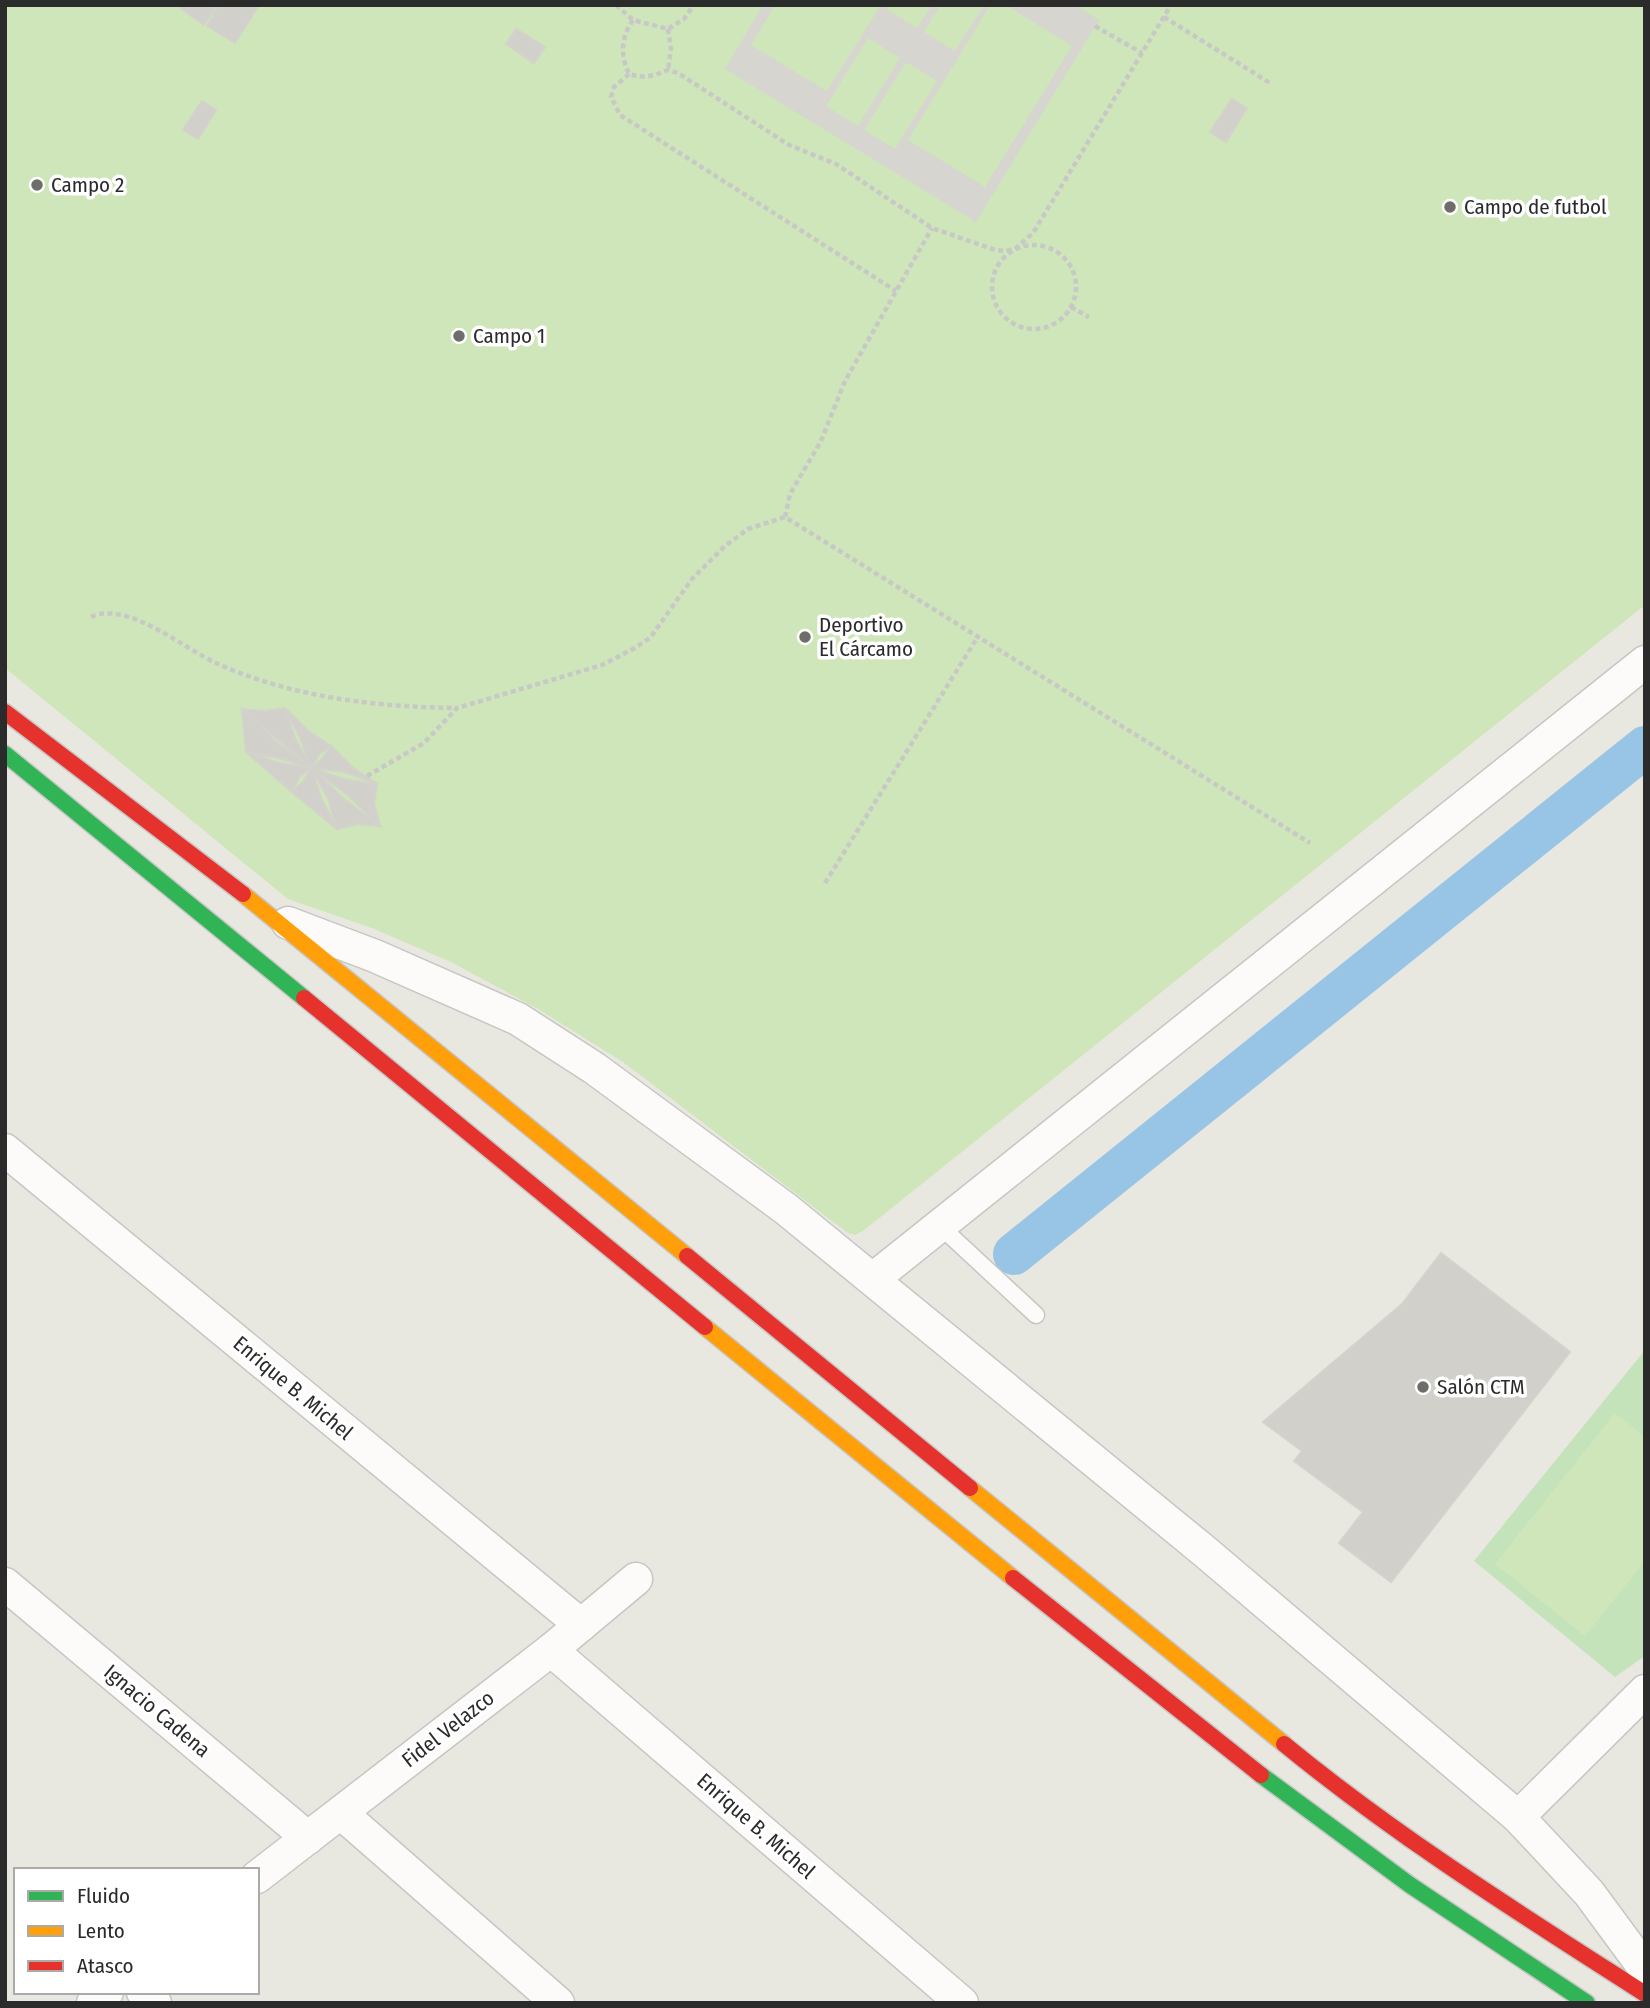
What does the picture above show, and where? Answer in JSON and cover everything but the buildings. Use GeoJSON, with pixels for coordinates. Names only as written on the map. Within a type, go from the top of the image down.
{"type":"FeatureCollection","features":[{"type":"Feature","properties":{"kind":"main road"},"geometry":{"type":"LineString","coordinates":[[5,712],[271,916],[1325,1778],[1488,1894],[1645,1994]]}},
{"type":"Feature","properties":{"kind":"main road"},"geometry":{"type":"LineString","coordinates":[[5,754],[1157,1694],[1361,1853],[1514,1958],[1587,2003]]}},
{"type":"Feature","properties":{"kind":"street"},"geometry":{"type":"LineString","coordinates":[[873,1279],[1645,662]]}},
{"type":"Feature","properties":{"kind":"street"},"geometry":{"type":"LineString","coordinates":[[271,916],[375,956],[518,1019],[594,1068],[677,1127],[873,1279],[1214,1559],[1518,1817],[1589,1894],[1645,1969]]}},
{"type":"Feature","properties":{"kind":"street","name":"Enrique B. Michel"},"geometry":{"type":"LineString","coordinates":[[5,1150],[581,1625]]}},
{"type":"Feature","properties":{"kind":"street","name":"Fidel Velazco"},"geometry":{"type":"LineString","coordinates":[[259,1875],[551,1650],[636,1579]]}},
{"type":"Feature","properties":{"kind":"street","name":"Ignacio Cadena"},"geometry":{"type":"LineString","coordinates":[[5,1584],[308,1838]]}},
{"type":"Feature","properties":{"kind":"street","name":"Enrique B. Michel"},"geometry":{"type":"LineString","coordinates":[[551,1650],[962,2003]]}},
{"type":"Feature","properties":{"kind":"street"},"geometry":{"type":"LineString","coordinates":[[1518,1817],[1645,1691]]}},
{"type":"Feature","properties":{"kind":"street"},"geometry":{"type":"LineString","coordinates":[[341,1813],[558,2003]]}},
{"type":"Feature","properties":{"kind":"lane"},"geometry":{"type":"LineString","coordinates":[[940,1226],[1036,1315]]}},
{"type":"Feature","properties":{"kind":"path"},"geometry":{"type":"LineString","coordinates":[[616,5],[633,20],[668,29],[684,19],[694,5]]}},
{"type":"Feature","properties":{"kind":"path"},"geometry":{"type":"LineString","coordinates":[[896,291],[620,115],[611,97],[614,86],[628,74],[652,77],[668,70],[689,80],[789,145],[836,164],[932,228],[995,250],[1016,248],[1044,246],[1068,261],[1077,287],[1071,307],[1058,321],[1033,329],[1008,319],[998,309],[992,282],[1005,256],[1016,248],[1033,233],[1171,5]]}},
{"type":"Feature","properties":{"kind":"path"},"geometry":{"type":"LineString","coordinates":[[1164,17],[1270,83]]}},
{"type":"Feature","properties":{"kind":"path"},"geometry":{"type":"LineString","coordinates":[[628,74],[624,62],[623,41],[633,20]]}},
{"type":"Feature","properties":{"kind":"path"},"geometry":{"type":"LineString","coordinates":[[1095,26],[1142,53]]}},
{"type":"Feature","properties":{"kind":"path"},"geometry":{"type":"LineString","coordinates":[[668,29],[671,49],[668,70]]}},
{"type":"Feature","properties":{"kind":"path"},"geometry":{"type":"LineString","coordinates":[[786,517],[790,494],[825,435],[845,381],[932,228]]}},
{"type":"Feature","properties":{"kind":"path"},"geometry":{"type":"LineString","coordinates":[[1071,307],[1088,317]]}},
{"type":"Feature","properties":{"kind":"path"},"geometry":{"type":"LineString","coordinates":[[91,617],[102,612],[123,614],[217,664],[257,680],[296,690],[353,700],[457,708],[602,665],[633,649],[650,638],[692,579],[725,546],[748,529],[786,517],[1310,843]]}},
{"type":"Feature","properties":{"kind":"path"},"geometry":{"type":"LineString","coordinates":[[825,883],[977,638]]}},
{"type":"Feature","properties":{"kind":"path"},"geometry":{"type":"LineString","coordinates":[[367,776],[424,743],[457,708]]}},
{"type":"Feature","properties":{"kind":"green space","name":"Deportivo El Cárcamo"},"geometry":{"type":"Polygon","coordinates":[[[5,5],[1645,5],[1645,605],[863,1231],[855,1235],[848,1233],[623,1062],[538,1009],[451,962],[372,928],[288,899],[5,668],[5,5]]]}},
{"type":"Feature","properties":{"kind":"green space"},"geometry":{"type":"Polygon","coordinates":[[[1645,1350],[1645,1656],[1615,1677],[1474,1561],[1645,1350]]]}},
{"type":"Feature","properties":{"kind":"green space"},"geometry":{"type":"Polygon","coordinates":[[[1615,1413],[1645,1437],[1645,1561],[1585,1636],[1495,1564],[1615,1413]]]}},
{"type":"Feature","properties":{"kind":"shaded area"},"geometry":{"type":"Polygon","coordinates":[[[763,5],[775,5],[751,45],[827,91],[881,5],[888,5],[886,9],[917,28],[932,5],[940,5],[924,32],[955,51],[984,5],[990,5],[908,140],[985,187],[1072,46],[1006,5],[1075,5],[1099,20],[976,222],[725,69],[763,5]],[[868,38],[826,106],[858,126],[900,58],[868,38]],[[906,62],[864,130],[895,149],[937,81],[906,62]]]}},
{"type":"Feature","properties":{"kind":"waterway"},"geometry":{"type":"LineString","coordinates":[[1014,1254],[1645,747]]}},
{"type":"Feature","properties":{"kind":"traffic: fast"},"geometry":{"type":"LineString","coordinates":[[5,754],[304,998]]}},
{"type":"Feature","properties":{"kind":"traffic: fast"},"geometry":{"type":"LineString","coordinates":[[1261,1775],[1410,1885],[1587,2003]]}},
{"type":"Feature","properties":{"kind":"traffic: slow"},"geometry":{"type":"LineString","coordinates":[[243,894],[687,1256]]}},
{"type":"Feature","properties":{"kind":"traffic: slow"},"geometry":{"type":"LineString","coordinates":[[705,1327],[1013,1578]]}},
{"type":"Feature","properties":{"kind":"traffic: slow"},"geometry":{"type":"LineString","coordinates":[[970,1488],[1284,1744]]}},
{"type":"Feature","properties":{"kind":"traffic: jam"},"geometry":{"type":"LineString","coordinates":[[5,712],[243,894]]}},
{"type":"Feature","properties":{"kind":"traffic: jam"},"geometry":{"type":"LineString","coordinates":[[304,998],[705,1327]]}},
{"type":"Feature","properties":{"kind":"traffic: jam"},"geometry":{"type":"LineString","coordinates":[[687,1256],[970,1488]]}},
{"type":"Feature","properties":{"kind":"traffic: jam"},"geometry":{"type":"LineString","coordinates":[[1013,1578],[1261,1775]]}},
{"type":"Feature","properties":{"kind":"traffic: jam"},"geometry":{"type":"LineString","coordinates":[[1284,1744],[1415,1843],[1645,1994]]}},
{"type":"Feature","properties":{"kind":"place","name":"Campo 2"},"geometry":{"type":"Point","coordinates":[37,185]}},
{"type":"Feature","properties":{"kind":"place","name":"Campo de futbol"},"geometry":{"type":"Point","coordinates":[1450,207]}},
{"type":"Feature","properties":{"kind":"place","name":"Campo 1"},"geometry":{"type":"Point","coordinates":[459,336]}},
{"type":"Feature","properties":{"kind":"place","name":"Deportivo El Cárcamo"},"geometry":{"type":"Point","coordinates":[805,637]}},
{"type":"Feature","properties":{"kind":"place","name":"Salón CTM"},"geometry":{"type":"Point","coordinates":[1423,1387]}}]}
